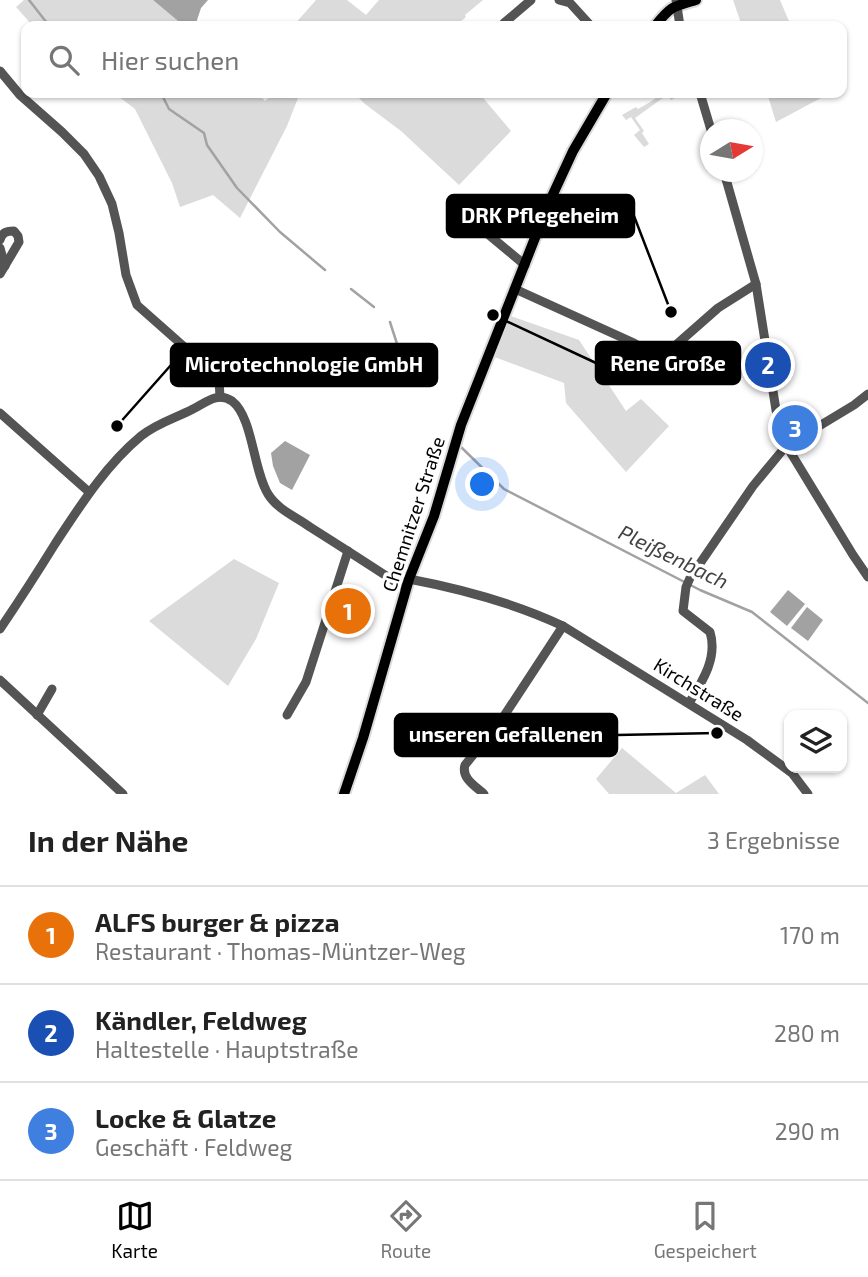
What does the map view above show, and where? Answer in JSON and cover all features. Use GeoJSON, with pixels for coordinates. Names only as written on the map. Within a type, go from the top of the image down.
{"type":"FeatureCollection","features":[{"type":"Feature","properties":{"kind":"main road"},"geometry":{"type":"LineString","coordinates":[[659,21],[676,3],[696,0]]}},
{"type":"Feature","properties":{"kind":"main road","name":"Chemnitzer Straße"},"geometry":{"type":"LineString","coordinates":[[344,794],[408,583],[434,516],[461,425],[548,205],[573,151],[604,98]]}},
{"type":"Feature","properties":{"kind":"street"},"geometry":{"type":"LineString","coordinates":[[506,21],[531,0]]}},
{"type":"Feature","properties":{"kind":"street"},"geometry":{"type":"LineString","coordinates":[[559,0],[570,3],[586,21]]}},
{"type":"Feature","properties":{"kind":"street"},"geometry":{"type":"LineString","coordinates":[[676,3],[680,21]]}},
{"type":"Feature","properties":{"kind":"street"},"geometry":{"type":"LineString","coordinates":[[0,71],[21,96]]}},
{"type":"Feature","properties":{"kind":"street"},"geometry":{"type":"LineString","coordinates":[[0,629],[39,560],[89,492],[142,436],[210,399],[220,397],[219,380],[215,374],[137,305],[126,275],[111,204],[99,176],[84,154],[23,98]]}},
{"type":"Feature","properties":{"kind":"street"},"geometry":{"type":"LineString","coordinates":[[701,98],[708,119]]}},
{"type":"Feature","properties":{"kind":"street"},"geometry":{"type":"LineString","coordinates":[[727,182],[756,284],[780,431],[786,446],[868,578]]}},
{"type":"Feature","properties":{"kind":"street"},"geometry":{"type":"LineString","coordinates":[[460,205],[466,215],[525,265]]}},
{"type":"Feature","properties":{"kind":"street"},"geometry":{"type":"LineString","coordinates":[[0,240],[8,231],[14,231],[19,242],[3,270]]}},
{"type":"Feature","properties":{"kind":"street"},"geometry":{"type":"LineString","coordinates":[[0,248],[3,270]]}},
{"type":"Feature","properties":{"kind":"street"},"geometry":{"type":"LineString","coordinates":[[515,289],[634,342],[660,359],[718,308],[756,284]]}},
{"type":"Feature","properties":{"kind":"street"},"geometry":{"type":"LineString","coordinates":[[689,704],[710,667],[712,639],[710,632],[683,611],[688,582],[753,486],[786,446],[868,394]]}},
{"type":"Feature","properties":{"kind":"street","name":"Kirchstraße"},"geometry":{"type":"LineString","coordinates":[[220,397],[230,399],[239,409],[247,426],[263,484],[270,497],[281,507],[400,584],[447,586],[563,625],[747,740],[792,773],[808,794]]}},
{"type":"Feature","properties":{"kind":"street"},"geometry":{"type":"LineString","coordinates":[[0,413],[21,428],[33,445],[89,492]]}},
{"type":"Feature","properties":{"kind":"street"},"geometry":{"type":"LineString","coordinates":[[287,715],[306,682],[348,551]]}},
{"type":"Feature","properties":{"kind":"street"},"geometry":{"type":"LineString","coordinates":[[483,794],[465,777],[465,765],[514,703],[563,625]]}},
{"type":"Feature","properties":{"kind":"street"},"geometry":{"type":"LineString","coordinates":[[0,680],[123,794]]}},
{"type":"Feature","properties":{"kind":"street"},"geometry":{"type":"LineString","coordinates":[[37,715],[52,688]]}},
{"type":"Feature","properties":{"kind":"shaded area"},"geometry":{"type":"Polygon","coordinates":[[[24,0],[153,0],[178,21],[29,21],[16,7],[24,0]]]}},
{"type":"Feature","properties":{"kind":"shaded area"},"geometry":{"type":"Polygon","coordinates":[[[153,0],[208,0],[201,8],[197,21],[178,21],[153,0]]]}},
{"type":"Feature","properties":{"kind":"shaded area"},"geometry":{"type":"Polygon","coordinates":[[[316,0],[347,0],[366,15],[379,0],[483,0],[461,21],[297,21],[316,0]]]}},
{"type":"Feature","properties":{"kind":"shaded area"},"geometry":{"type":"Polygon","coordinates":[[[733,0],[780,0],[789,21],[740,21],[733,0]]]}},
{"type":"Feature","properties":{"kind":"shaded area"},"geometry":{"type":"Polygon","coordinates":[[[121,98],[262,98],[265,101],[268,98],[298,98],[287,126],[240,218],[213,195],[180,207],[172,183],[135,109],[121,98]]]}},
{"type":"Feature","properties":{"kind":"shaded area"},"geometry":{"type":"Polygon","coordinates":[[[359,98],[483,98],[511,131],[459,185],[401,131],[359,98]]]}},
{"type":"Feature","properties":{"kind":"shaded area"},"geometry":{"type":"Polygon","coordinates":[[[663,98],[635,118],[649,144],[644,147],[634,135],[640,130],[631,117],[626,120],[622,115],[663,98]]]}},
{"type":"Feature","properties":{"kind":"shaded area"},"geometry":{"type":"Polygon","coordinates":[[[769,98],[821,98],[776,122],[769,98]]]}},
{"type":"Feature","properties":{"kind":"shaded area"},"geometry":{"type":"Polygon","coordinates":[[[505,314],[579,340],[626,411],[641,399],[669,426],[626,472],[566,403],[564,383],[489,355],[505,314]]]}},
{"type":"Feature","properties":{"kind":"shaded area"},"geometry":{"type":"Polygon","coordinates":[[[285,441],[310,455],[292,490],[280,483],[271,453],[285,441]]]}},
{"type":"Feature","properties":{"kind":"shaded area"},"geometry":{"type":"Polygon","coordinates":[[[234,559],[279,583],[256,639],[228,686],[149,621],[234,559]]]}},
{"type":"Feature","properties":{"kind":"shaded area"},"geometry":{"type":"Polygon","coordinates":[[[788,590],[805,604],[787,626],[770,612],[788,590]]]}},
{"type":"Feature","properties":{"kind":"shaded area"},"geometry":{"type":"Polygon","coordinates":[[[807,607],[823,620],[808,641],[791,628],[807,607]]]}},
{"type":"Feature","properties":{"kind":"shaded area"},"geometry":{"type":"Polygon","coordinates":[[[622,748],[676,793],[705,775],[719,794],[609,794],[596,779],[622,748]]]}},
{"type":"Feature","properties":{"kind":"waterway","name":"Pleißenbach"},"geometry":{"type":"LineString","coordinates":[[29,0],[45,21]]}},
{"type":"Feature","properties":{"kind":"waterway","name":"Pleißenbach"},"geometry":{"type":"LineString","coordinates":[[164,98],[169,109],[204,133],[207,145],[237,188],[280,232],[325,270]]}},
{"type":"Feature","properties":{"kind":"waterway","name":"Pleißenbach"},"geometry":{"type":"LineString","coordinates":[[351,289],[374,307]]}},
{"type":"Feature","properties":{"kind":"waterway","name":"Pleißenbach"},"geometry":{"type":"LineString","coordinates":[[390,322],[407,375]]}},
{"type":"Feature","properties":{"kind":"waterway","name":"Pleißenbach"},"geometry":{"type":"LineString","coordinates":[[461,447],[504,489],[700,590],[752,612],[868,703]]}},
{"type":"Feature","properties":{"kind":"place","name":"DRK Pflegeheim"},"geometry":{"type":"Point","coordinates":[671,312]}},
{"type":"Feature","properties":{"kind":"place","name":"Rene Große"},"geometry":{"type":"Point","coordinates":[493,315]}},
{"type":"Feature","properties":{"kind":"place","name":"Kändler, Feldweg"},"geometry":{"type":"Point","coordinates":[768,365]}},
{"type":"Feature","properties":{"kind":"place","name":"Microtechnologie GmbH"},"geometry":{"type":"Point","coordinates":[117,426]}},
{"type":"Feature","properties":{"kind":"place","name":"Locke & Glatze"},"geometry":{"type":"Point","coordinates":[795,428]}},
{"type":"Feature","properties":{"kind":"place","name":"ALFS burger & pizza"},"geometry":{"type":"Point","coordinates":[348,611]}},
{"type":"Feature","properties":{"kind":"place","name":"unseren Gefallenen"},"geometry":{"type":"Point","coordinates":[717,733]}}]}
